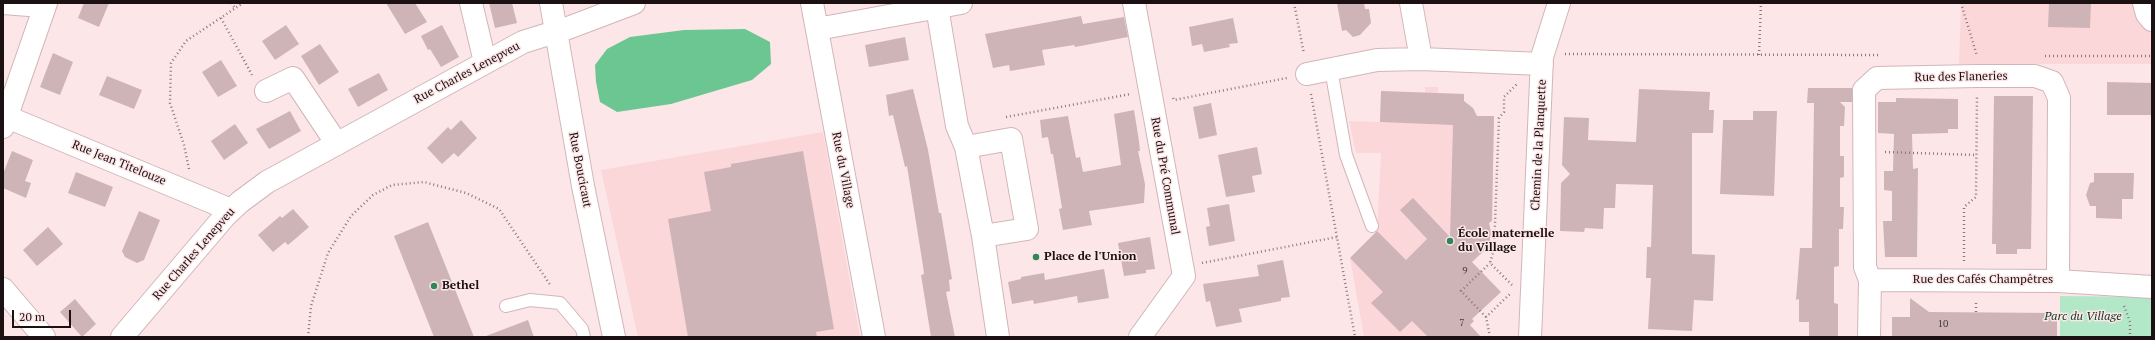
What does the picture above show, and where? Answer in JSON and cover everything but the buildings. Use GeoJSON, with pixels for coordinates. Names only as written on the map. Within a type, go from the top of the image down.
{"type":"FeatureCollection","features":[{"type":"Feature","properties":{"kind":"street"},"geometry":{"type":"LineString","coordinates":[[471,3],[485,62]]}},
{"type":"Feature","properties":{"kind":"street","name":"Rue Boucicaut"},"geometry":{"type":"LineString","coordinates":[[552,3],[558,31],[565,89],[614,337]]}},
{"type":"Feature","properties":{"kind":"street","name":"Rue Charles Lenepveu"},"geometry":{"type":"LineString","coordinates":[[122,337],[231,210],[267,182],[523,42],[558,31],[634,3]]}},
{"type":"Feature","properties":{"kind":"street","name":"Rue du Village"},"geometry":{"type":"LineString","coordinates":[[812,3],[874,337]]}},
{"type":"Feature","properties":{"kind":"street"},"geometry":{"type":"LineString","coordinates":[[817,29],[961,3]]}},
{"type":"Feature","properties":{"kind":"street","name":"Rue du Pré Communal"},"geometry":{"type":"LineString","coordinates":[[1134,3],[1184,276],[1140,337]]}},
{"type":"Feature","properties":{"kind":"street"},"geometry":{"type":"LineString","coordinates":[[1411,3],[1421,59]]}},
{"type":"Feature","properties":{"kind":"street","name":"Chemin de la Planquette"},"geometry":{"type":"LineString","coordinates":[[1530,337],[1538,59],[1559,3]]}},
{"type":"Feature","properties":{"kind":"street"},"geometry":{"type":"LineString","coordinates":[[2144,3],[2147,14],[2152,20]]}},
{"type":"Feature","properties":{"kind":"street"},"geometry":{"type":"LineString","coordinates":[[5,122],[45,6]]}},
{"type":"Feature","properties":{"kind":"street"},"geometry":{"type":"LineString","coordinates":[[937,7],[957,126],[966,147],[983,236],[998,337]]}},
{"type":"Feature","properties":{"kind":"street"},"geometry":{"type":"LineString","coordinates":[[1307,74],[1377,60],[1538,59]]}},
{"type":"Feature","properties":{"kind":"street","name":"Rue des Flaneries"},"geometry":{"type":"LineString","coordinates":[[1870,280],[1865,267],[1864,90],[1877,78],[1977,66],[2035,76],[2052,82],[2059,98],[2058,281]]}},
{"type":"Feature","properties":{"kind":"street"},"geometry":{"type":"LineString","coordinates":[[266,91],[293,78],[337,144]]}},
{"type":"Feature","properties":{"kind":"street","name":"Rue Jean Titelouze"},"geometry":{"type":"LineString","coordinates":[[5,122],[231,210]]}},
{"type":"Feature","properties":{"kind":"street"},"geometry":{"type":"LineString","coordinates":[[966,147],[1011,140],[1013,147],[1027,229],[983,236]]}},
{"type":"Feature","properties":{"kind":"street","name":"Rue des Cafés Champêtres"},"geometry":{"type":"LineString","coordinates":[[1870,280],[1963,279],[2058,281],[2152,287]]}},
{"type":"Feature","properties":{"kind":"street"},"geometry":{"type":"LineString","coordinates":[[1869,337],[1870,280]]}},
{"type":"Feature","properties":{"kind":"street"},"geometry":{"type":"LineString","coordinates":[[3,289],[44,337]]}},
{"type":"Feature","properties":{"kind":"lane"},"geometry":{"type":"LineString","coordinates":[[3,8],[29,10],[45,6]]}},
{"type":"Feature","properties":{"kind":"lane"},"geometry":{"type":"LineString","coordinates":[[1331,69],[1346,155],[1372,226]]}},
{"type":"Feature","properties":{"kind":"lane"},"geometry":{"type":"LineString","coordinates":[[506,306],[530,300],[560,304],[582,329],[584,337]]}},
{"type":"Feature","properties":{"kind":"path"},"geometry":{"type":"LineString","coordinates":[[231,3],[235,8]]}},
{"type":"Feature","properties":{"kind":"path"},"geometry":{"type":"LineString","coordinates":[[193,194],[184,145],[170,103],[171,63],[186,41],[243,3]]}},
{"type":"Feature","properties":{"kind":"path"},"geometry":{"type":"LineString","coordinates":[[1294,3],[1355,337]]}},
{"type":"Feature","properties":{"kind":"path"},"geometry":{"type":"LineString","coordinates":[[1759,55],[1761,3]]}},
{"type":"Feature","properties":{"kind":"path"},"geometry":{"type":"LineString","coordinates":[[1961,3],[1977,66],[1976,197],[1964,207],[1963,279]]}},
{"type":"Feature","properties":{"kind":"path"},"geometry":{"type":"LineString","coordinates":[[221,18],[251,74],[266,91]]}},
{"type":"Feature","properties":{"kind":"path"},"geometry":{"type":"LineString","coordinates":[[1490,337],[1486,317],[1460,291],[1490,262],[1494,249],[1499,118],[1504,112],[1504,97],[1524,77],[1538,59],[1566,54],[1884,55]]}},
{"type":"Feature","properties":{"kind":"path"},"geometry":{"type":"LineString","coordinates":[[1969,56],[1977,66]]}},
{"type":"Feature","properties":{"kind":"path"},"geometry":{"type":"LineString","coordinates":[[1977,66],[1985,56]]}},
{"type":"Feature","properties":{"kind":"path"},"geometry":{"type":"LineString","coordinates":[[2041,56],[2152,56]]}},
{"type":"Feature","properties":{"kind":"path"},"geometry":{"type":"LineString","coordinates":[[1864,151],[1976,155]]}},
{"type":"Feature","properties":{"kind":"path"},"geometry":{"type":"LineString","coordinates":[[308,337],[311,306],[328,253],[351,216],[373,195],[392,185],[424,182],[466,194],[498,209],[556,292],[560,304]]}},
{"type":"Feature","properties":{"kind":"path"},"geometry":{"type":"LineString","coordinates":[[1182,267],[1337,236]]}},
{"type":"Feature","properties":{"kind":"path"},"geometry":{"type":"LineString","coordinates":[[1486,317],[1516,289],[1490,262]]}},
{"type":"Feature","properties":{"kind":"path"},"geometry":{"type":"LineString","coordinates":[[2120,285],[2120,297],[2130,322],[2130,337]]}},
{"type":"Feature","properties":{"kind":"shaded area"},"geometry":{"type":"Polygon","coordinates":[[[1961,3],[2152,3],[2152,64],[1959,64],[1961,3]]]}},
{"type":"Feature","properties":{"kind":"shaded area"},"geometry":{"type":"Polygon","coordinates":[[[745,29],[770,42],[771,64],[752,80],[671,104],[617,112],[600,102],[596,82],[595,65],[607,49],[630,37],[684,30],[745,29]]]}},
{"type":"Feature","properties":{"kind":"shaded area"},"geometry":{"type":"Polygon","coordinates":[[[1425,87],[1438,87],[1438,93],[1464,94],[1464,104],[1475,116],[1494,116],[1492,221],[1487,224],[1491,232],[1487,241],[1491,245],[1470,264],[1463,309],[1474,321],[1470,325],[1481,337],[1364,337],[1350,258],[1377,231],[1381,153],[1356,153],[1349,121],[1380,122],[1381,91],[1425,93],[1425,87]]]}},
{"type":"Feature","properties":{"kind":"shaded area"},"geometry":{"type":"Polygon","coordinates":[[[823,132],[860,337],[638,337],[601,170],[823,132]]]}},
{"type":"Feature","properties":{"kind":"green space","name":"Parc du Village"},"geometry":{"type":"Polygon","coordinates":[[[2060,296],[2152,297],[2152,337],[2060,337],[2060,296]]]}},
{"type":"Feature","properties":{"kind":"place","name":"École maternelle du Village"},"geometry":{"type":"Point","coordinates":[1450,241]}},
{"type":"Feature","properties":{"kind":"place","name":"Place de l'Union"},"geometry":{"type":"Point","coordinates":[1036,257]}},
{"type":"Feature","properties":{"kind":"place","name":"Bethel"},"geometry":{"type":"Point","coordinates":[434,286]}}]}
